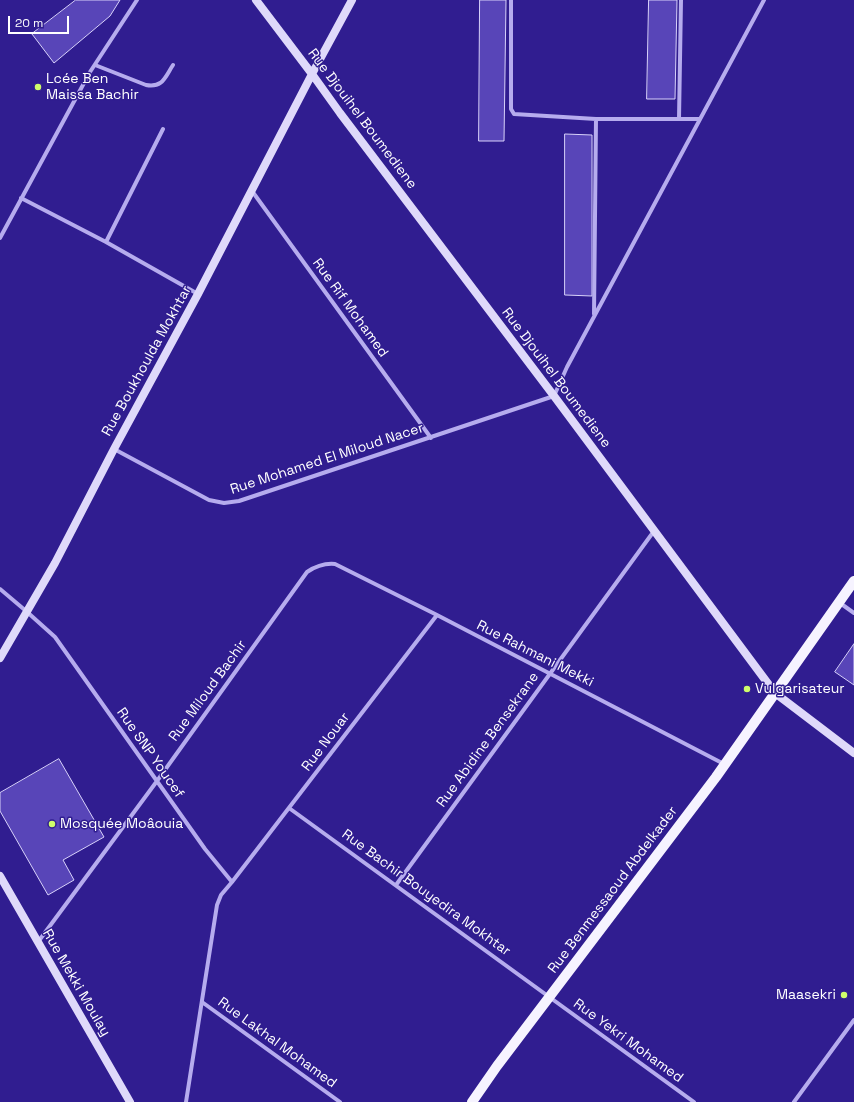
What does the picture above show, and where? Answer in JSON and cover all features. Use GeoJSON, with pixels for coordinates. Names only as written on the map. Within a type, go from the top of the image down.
{"type":"FeatureCollection","features":[{"type":"Feature","properties":{"kind":"main road","name":"Rue Benmessaoud Abdelkader"},"geometry":{"type":"LineString","coordinates":[[472,1102],[497,1066],[725,765],[854,581]]}},
{"type":"Feature","properties":{"kind":"street"},"geometry":{"type":"LineString","coordinates":[[0,238],[95,65],[137,0]]}},
{"type":"Feature","properties":{"kind":"street","name":"Rue Djouihel Boumediene"},"geometry":{"type":"LineString","coordinates":[[256,0],[312,74],[344,120],[554,396],[775,693],[854,753]]}},
{"type":"Feature","properties":{"kind":"street","name":"Rue Boukhoulda Mokhtar"},"geometry":{"type":"LineString","coordinates":[[0,658],[55,563],[352,0]]}},
{"type":"Feature","properties":{"kind":"street"},"geometry":{"type":"LineString","coordinates":[[511,0],[512,113],[517,115],[596,118],[699,119]]}},
{"type":"Feature","properties":{"kind":"street"},"geometry":{"type":"LineString","coordinates":[[678,119],[681,0]]}},
{"type":"Feature","properties":{"kind":"street"},"geometry":{"type":"LineString","coordinates":[[554,396],[567,367],[594,316],[764,0]]}},
{"type":"Feature","properties":{"kind":"street"},"geometry":{"type":"LineString","coordinates":[[95,65],[146,85],[155,86],[161,83],[172,65]]}},
{"type":"Feature","properties":{"kind":"street"},"geometry":{"type":"LineString","coordinates":[[594,316],[596,118]]}},
{"type":"Feature","properties":{"kind":"street"},"geometry":{"type":"LineString","coordinates":[[106,242],[163,129]]}},
{"type":"Feature","properties":{"kind":"street","name":"Rue Rif Mohamed"},"geometry":{"type":"LineString","coordinates":[[252,191],[431,438]]}},
{"type":"Feature","properties":{"kind":"street"},"geometry":{"type":"LineString","coordinates":[[21,198],[106,242],[198,294]]}},
{"type":"Feature","properties":{"kind":"street","name":"Rue Mohamed El Miloud Nacer"},"geometry":{"type":"LineString","coordinates":[[114,449],[201,497],[224,502],[239,501],[554,396]]}},
{"type":"Feature","properties":{"kind":"street","name":"Rue Abidine Bensekrane"},"geometry":{"type":"LineString","coordinates":[[396,885],[654,531]]}},
{"type":"Feature","properties":{"kind":"street","name":"Rue Rahmani Mekki"},"geometry":{"type":"LineString","coordinates":[[335,564],[437,615],[725,765]]}},
{"type":"Feature","properties":{"kind":"street","name":"Rue Miloud Bachir"},"geometry":{"type":"LineString","coordinates":[[37,943],[157,781],[308,572],[317,566],[335,564]]}},
{"type":"Feature","properties":{"kind":"street","name":"Rue SNP Youcef"},"geometry":{"type":"LineString","coordinates":[[0,589],[55,638],[205,849],[232,882]]}},
{"type":"Feature","properties":{"kind":"street"},"geometry":{"type":"LineString","coordinates":[[839,603],[854,613]]}},
{"type":"Feature","properties":{"kind":"street","name":"Rue Nouar"},"geometry":{"type":"LineString","coordinates":[[232,882],[437,615]]}},
{"type":"Feature","properties":{"kind":"street","name":"Rue Bachir Bouyedira Mokhtar"},"geometry":{"type":"LineString","coordinates":[[289,808],[550,997]]}},
{"type":"Feature","properties":{"kind":"street","name":"Rue Mekki Moulay"},"geometry":{"type":"LineString","coordinates":[[0,876],[37,943],[130,1102]]}},
{"type":"Feature","properties":{"kind":"street"},"geometry":{"type":"LineString","coordinates":[[186,1102],[218,900],[232,882]]}},
{"type":"Feature","properties":{"kind":"street","name":"Rue Yekri Mohamed"},"geometry":{"type":"LineString","coordinates":[[550,997],[694,1102]]}},
{"type":"Feature","properties":{"kind":"street","name":"Rue Lakhal Mohamed"},"geometry":{"type":"LineString","coordinates":[[202,1002],[340,1102]]}},
{"type":"Feature","properties":{"kind":"street"},"geometry":{"type":"LineString","coordinates":[[794,1102],[854,1020]]}},
{"type":"Feature","properties":{"kind":"building"},"geometry":{"type":"Polygon","coordinates":[[[76,0],[120,0],[110,16],[54,63],[32,34],[76,0]]]}},
{"type":"Feature","properties":{"kind":"building"},"geometry":{"type":"Polygon","coordinates":[[[480,0],[506,0],[504,141],[479,141],[480,0]]]}},
{"type":"Feature","properties":{"kind":"building"},"geometry":{"type":"Polygon","coordinates":[[[649,0],[677,0],[675,99],[647,99],[649,0]]]}},
{"type":"Feature","properties":{"kind":"building"},"geometry":{"type":"Polygon","coordinates":[[[565,134],[592,135],[592,296],[565,295],[565,134]]]}},
{"type":"Feature","properties":{"kind":"building"},"geometry":{"type":"Polygon","coordinates":[[[854,644],[854,685],[835,672],[854,644]]]}},
{"type":"Feature","properties":{"kind":"building","name":"Mosquée Moâouia"},"geometry":{"type":"Polygon","coordinates":[[[59,759],[104,837],[63,860],[74,880],[48,895],[0,811],[0,793],[59,759]]]}},
{"type":"Feature","properties":{"kind":"place","name":"Lcée Ben Maissa Bachir"},"geometry":{"type":"Point","coordinates":[38,87]}},
{"type":"Feature","properties":{"kind":"place","name":"Vulgarisateur"},"geometry":{"type":"Point","coordinates":[747,689]}},
{"type":"Feature","properties":{"kind":"place","name":"Mosquée Moâouia"},"geometry":{"type":"Point","coordinates":[52,824]}},
{"type":"Feature","properties":{"kind":"place","name":"Maasekri"},"geometry":{"type":"Point","coordinates":[844,995]}}]}
